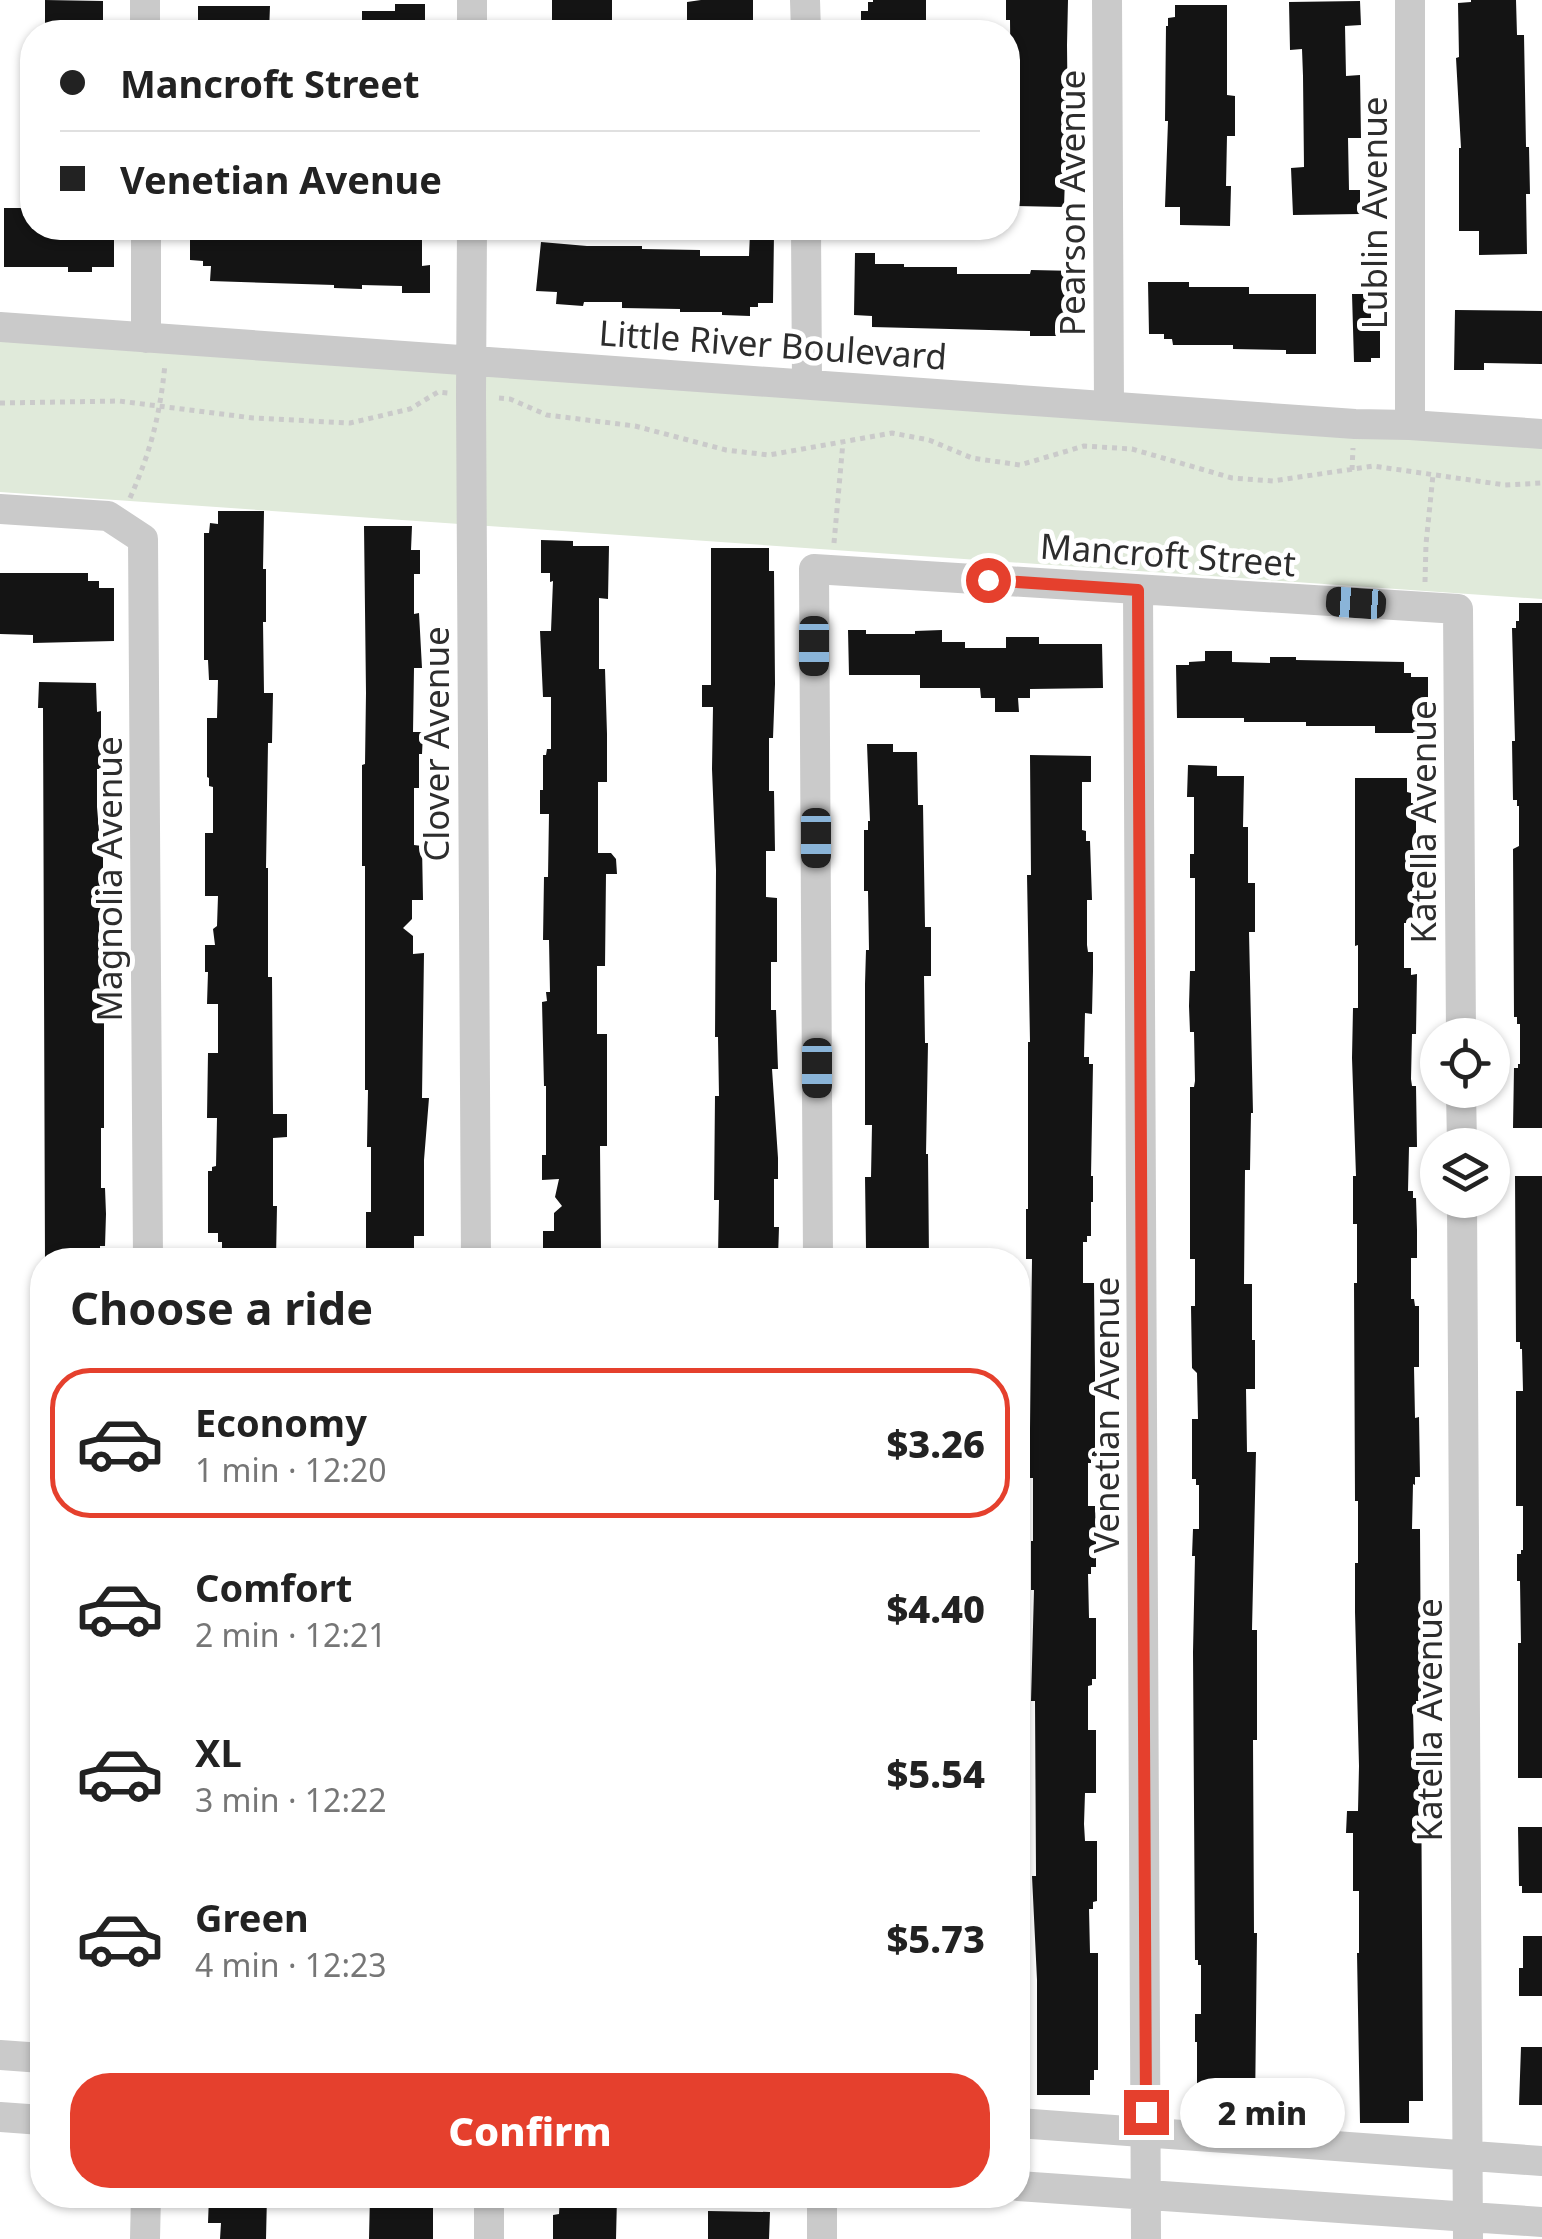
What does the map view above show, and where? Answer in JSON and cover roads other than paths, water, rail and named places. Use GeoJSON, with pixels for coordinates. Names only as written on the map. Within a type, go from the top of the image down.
{"type":"FeatureCollection","features":[{"type":"Feature","properties":{"kind":"street","name":"Pearson Avenue"},"geometry":{"type":"LineString","coordinates":[[1108,0],[1109,405]]}},
{"type":"Feature","properties":{"kind":"street","name":"Lublin Avenue"},"geometry":{"type":"LineString","coordinates":[[1410,0],[1410,425]]}},
{"type":"Feature","properties":{"kind":"street"},"geometry":{"type":"LineString","coordinates":[[147,240],[156,348]]}},
{"type":"Feature","properties":{"kind":"street","name":"Clover Avenue"},"geometry":{"type":"LineString","coordinates":[[472,240],[476,1248]]}},
{"type":"Feature","properties":{"kind":"street"},"geometry":{"type":"LineString","coordinates":[[806,240],[807,383]]}},
{"type":"Feature","properties":{"kind":"street","name":"Little River Boulevard"},"geometry":{"type":"LineString","coordinates":[[0,327],[156,348],[472,362],[1542,434]]}},
{"type":"Feature","properties":{"kind":"street","name":"Magnolia Avenue"},"geometry":{"type":"LineString","coordinates":[[0,509],[119,506],[143,539],[148,1248]]}},
{"type":"Feature","properties":{"kind":"street","name":"Mancroft Street"},"geometry":{"type":"LineString","coordinates":[[818,1248],[814,569],[1458,609]]}},
{"type":"Feature","properties":{"kind":"street","name":"Venetian Avenue"},"geometry":{"type":"LineString","coordinates":[[1138,590],[1146,2239]]}},
{"type":"Feature","properties":{"kind":"street","name":"Katella Avenue"},"geometry":{"type":"LineString","coordinates":[[1458,609],[1461,1018]]}},
{"type":"Feature","properties":{"kind":"street","name":"Katella Avenue"},"geometry":{"type":"LineString","coordinates":[[1462,1218],[1468,2228]]}},
{"type":"Feature","properties":{"kind":"street"},"geometry":{"type":"LineString","coordinates":[[0,2055],[30,2057]]}},
{"type":"Feature","properties":{"kind":"street"},"geometry":{"type":"LineString","coordinates":[[0,2117],[30,2119]]}},
{"type":"Feature","properties":{"kind":"street"},"geometry":{"type":"LineString","coordinates":[[1030,2124],[1542,2161]]}},
{"type":"Feature","properties":{"kind":"street"},"geometry":{"type":"LineString","coordinates":[[1030,2187],[1147,2194],[1468,2228],[1542,2222]]}},
{"type":"Feature","properties":{"kind":"street"},"geometry":{"type":"LineString","coordinates":[[145,2239],[146,2208]]}},
{"type":"Feature","properties":{"kind":"street"},"geometry":{"type":"LineString","coordinates":[[489,2208],[489,2239]]}},
{"type":"Feature","properties":{"kind":"street"},"geometry":{"type":"LineString","coordinates":[[822,2208],[822,2239]]}}]}
